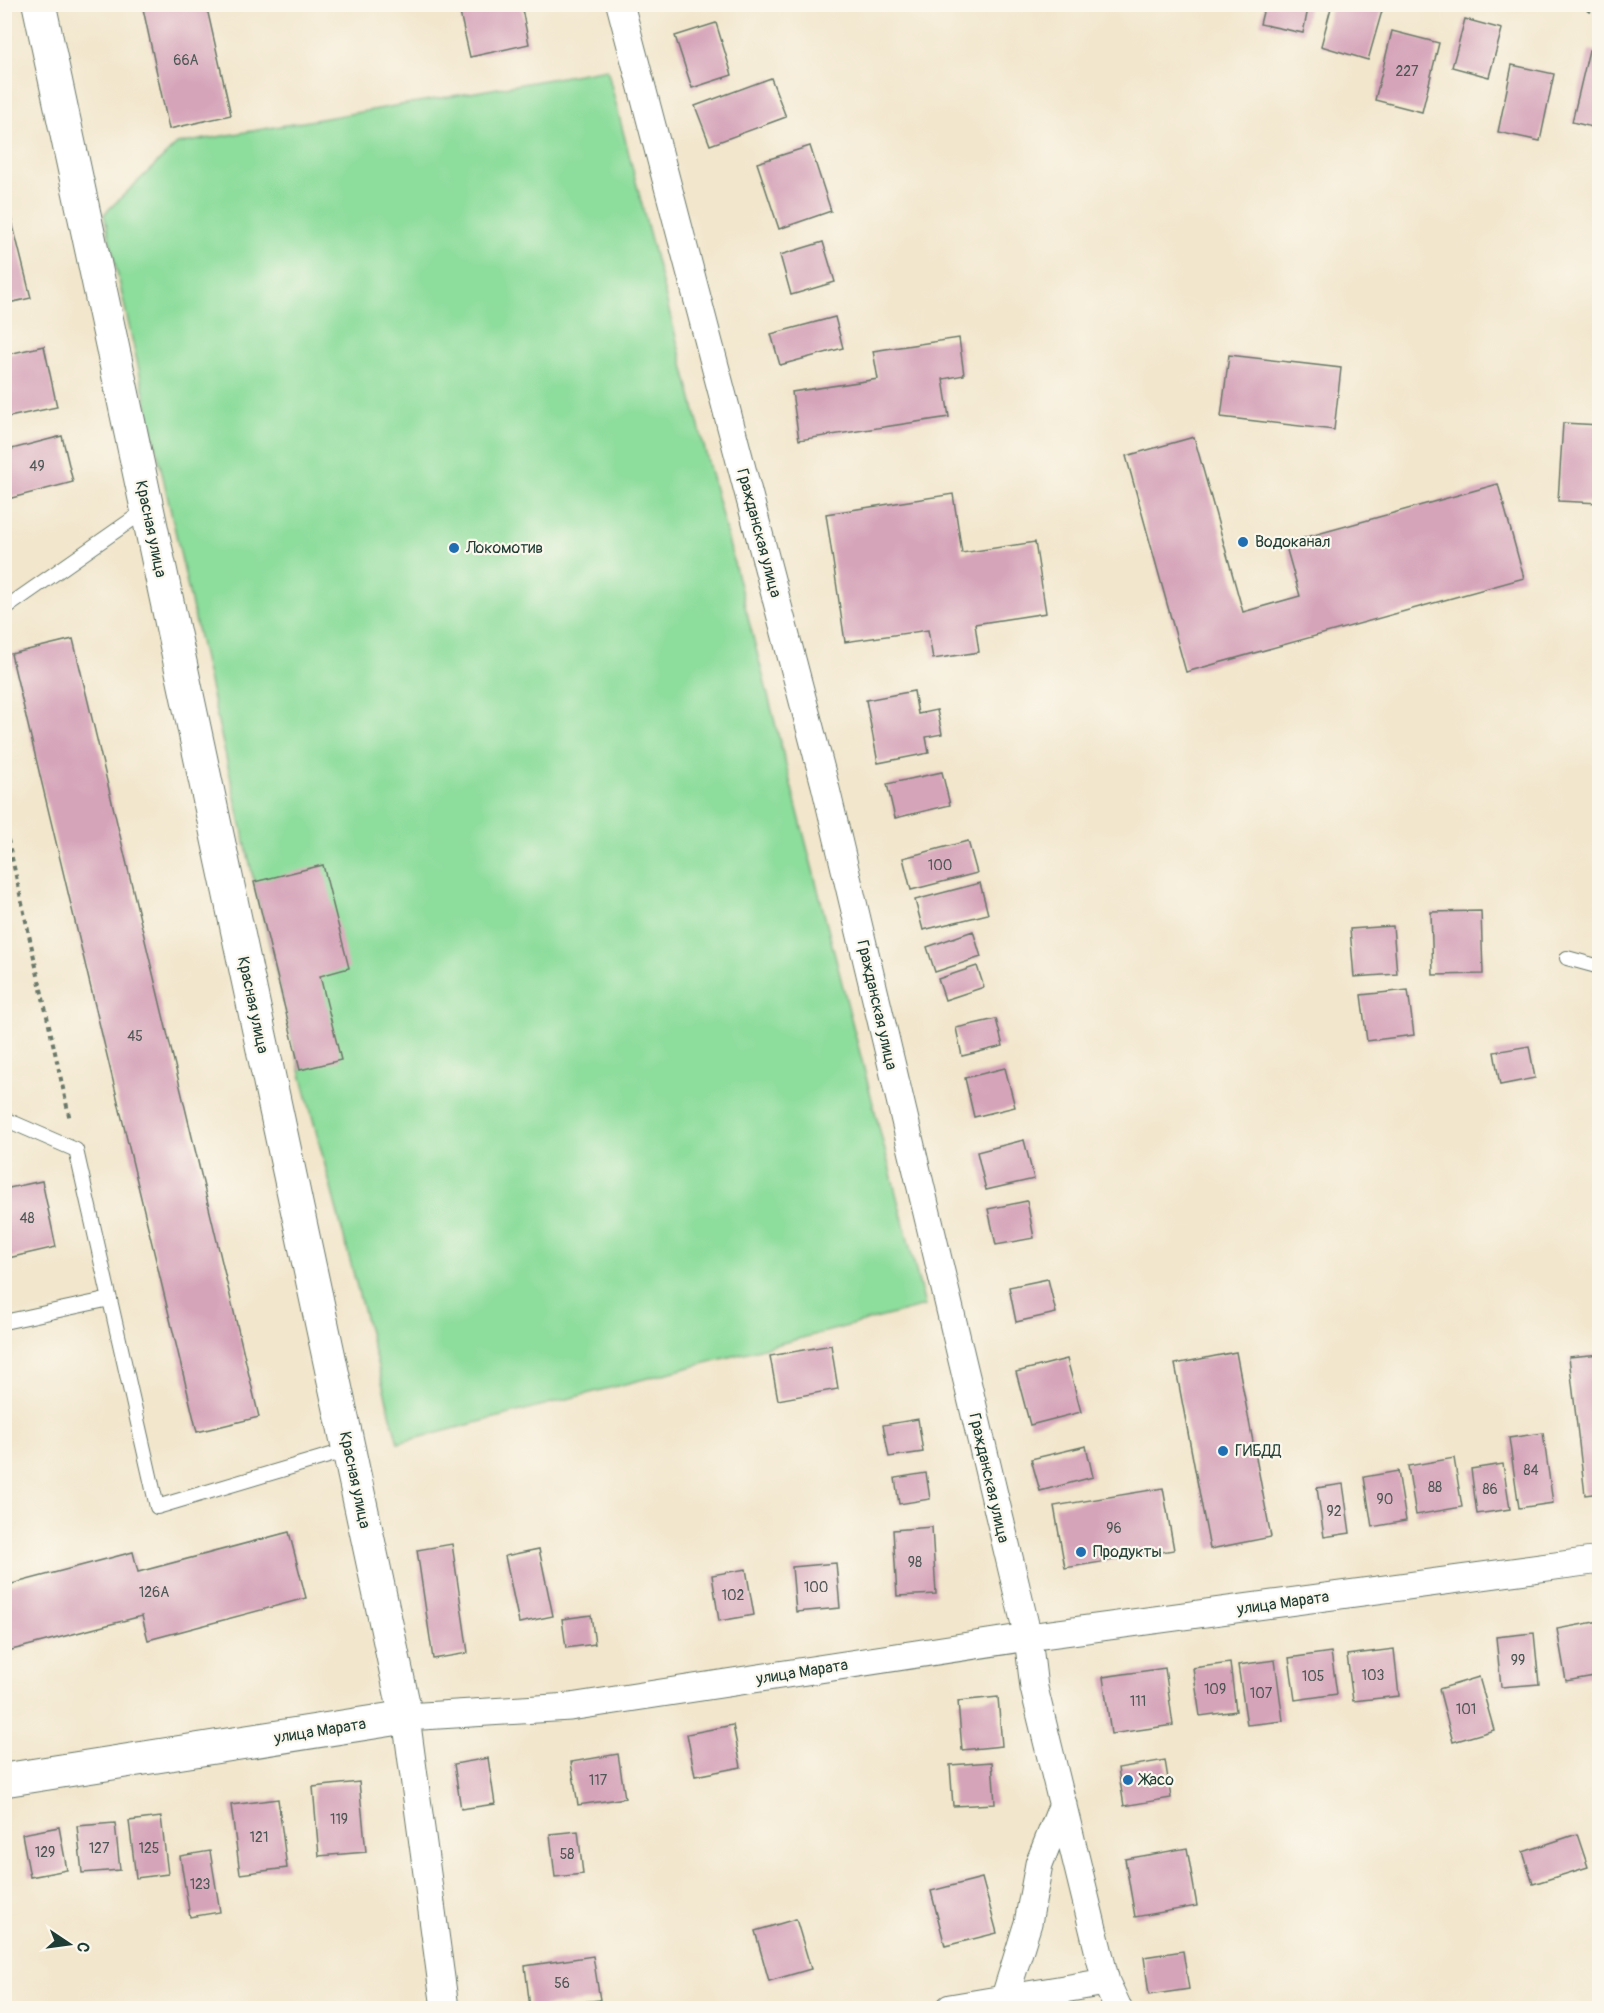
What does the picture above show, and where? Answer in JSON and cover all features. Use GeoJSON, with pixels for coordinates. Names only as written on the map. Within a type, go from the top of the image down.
{"type":"FeatureCollection","features":[{"type":"Feature","properties":{"kind":"street","name":"Красная улица"},"geometry":{"type":"LineString","coordinates":[[39,4],[406,1717],[445,2008]]}},
{"type":"Feature","properties":{"kind":"street","name":"Гражданская улица"},"geometry":{"type":"LineString","coordinates":[[620,4],[825,785],[1028,1637],[1034,1688],[1106,1982],[1118,2008]]}},
{"type":"Feature","properties":{"kind":"street","name":"улица Марата"},"geometry":{"type":"LineString","coordinates":[[4,1780],[406,1717],[570,1707],[1028,1637],[1599,1560]]}},
{"type":"Feature","properties":{"kind":"street"},"geometry":{"type":"LineString","coordinates":[[1005,2000],[1028,1923],[1039,1864],[1063,1804]]}},
{"type":"Feature","properties":{"kind":"street"},"geometry":{"type":"LineString","coordinates":[[950,2008],[1106,1982]]}},
{"type":"Feature","properties":{"kind":"lane"},"geometry":{"type":"LineString","coordinates":[[4,609],[147,509]]}},
{"type":"Feature","properties":{"kind":"lane"},"geometry":{"type":"LineString","coordinates":[[1567,958],[1599,967]]}},
{"type":"Feature","properties":{"kind":"lane"},"geometry":{"type":"LineString","coordinates":[[5,1115],[76,1150],[157,1507],[348,1450]]}},
{"type":"Feature","properties":{"kind":"lane"},"geometry":{"type":"LineString","coordinates":[[4,1322],[110,1299]]}},
{"type":"Feature","properties":{"kind":"path"},"geometry":{"type":"LineString","coordinates":[[1570,4],[1599,14]]}},
{"type":"Feature","properties":{"kind":"path"},"geometry":{"type":"LineString","coordinates":[[4,822],[76,1150]]}},
{"type":"Feature","properties":{"kind":"green space","name":"Локомотив"},"geometry":{"type":"Polygon","coordinates":[[[607,69],[925,1306],[398,1443],[300,1070],[254,882],[104,214],[177,144],[607,69]]]}},
{"type":"Feature","properties":{"kind":"building"},"geometry":{"type":"Polygon","coordinates":[[[142,4],[206,4],[231,115],[169,129],[142,4]]]}},
{"type":"Feature","properties":{"kind":"building"},"geometry":{"type":"Polygon","coordinates":[[[458,4],[521,4],[529,44],[470,57],[458,4]]]}},
{"type":"Feature","properties":{"kind":"building"},"geometry":{"type":"Polygon","coordinates":[[[1265,4],[1309,4],[1303,33],[1260,24],[1265,4]]]}},
{"type":"Feature","properties":{"kind":"building"},"geometry":{"type":"Polygon","coordinates":[[[1332,4],[1384,4],[1368,60],[1321,46],[1332,4]]]}},
{"type":"Feature","properties":{"kind":"building"},"geometry":{"type":"Polygon","coordinates":[[[1465,19],[1502,29],[1489,77],[1452,67],[1465,19]]]}},
{"type":"Feature","properties":{"kind":"building"},"geometry":{"type":"Polygon","coordinates":[[[716,23],[732,75],[692,88],[675,36],[716,23]]]}},
{"type":"Feature","properties":{"kind":"building"},"geometry":{"type":"Polygon","coordinates":[[[1392,31],[1439,43],[1422,112],[1375,100],[1392,31]]]}},
{"type":"Feature","properties":{"kind":"building"},"geometry":{"type":"Polygon","coordinates":[[[1589,50],[1600,52],[1600,129],[1572,122],[1589,50]]]}},
{"type":"Feature","properties":{"kind":"building"},"geometry":{"type":"Polygon","coordinates":[[[1512,65],[1554,74],[1540,141],[1498,132],[1512,65]]]}},
{"type":"Feature","properties":{"kind":"building"},"geometry":{"type":"Polygon","coordinates":[[[771,78],[786,117],[710,145],[695,106],[771,78]]]}},
{"type":"Feature","properties":{"kind":"building"},"geometry":{"type":"Polygon","coordinates":[[[810,146],[831,211],[779,229],[757,163],[810,146]]]}},
{"type":"Feature","properties":{"kind":"building"},"geometry":{"type":"Polygon","coordinates":[[[4,189],[31,298],[4,304],[4,189]]]}},
{"type":"Feature","properties":{"kind":"building"},"geometry":{"type":"Polygon","coordinates":[[[823,242],[835,282],[791,295],[780,255],[823,242]]]}},
{"type":"Feature","properties":{"kind":"building"},"geometry":{"type":"Polygon","coordinates":[[[835,317],[843,348],[780,365],[771,334],[835,317]]]}},
{"type":"Feature","properties":{"kind":"building"},"geometry":{"type":"Polygon","coordinates":[[[959,338],[964,375],[943,379],[949,417],[799,440],[792,392],[878,379],[873,351],[959,338]]]}},
{"type":"Feature","properties":{"kind":"building"},"geometry":{"type":"Polygon","coordinates":[[[44,346],[57,407],[4,418],[4,355],[44,346]]]}},
{"type":"Feature","properties":{"kind":"building"},"geometry":{"type":"Polygon","coordinates":[[[1229,355],[1341,368],[1334,430],[1221,417],[1229,355]]]}},
{"type":"Feature","properties":{"kind":"building"},"geometry":{"type":"Polygon","coordinates":[[[1563,423],[1600,425],[1600,503],[1558,501],[1563,423]]]}},
{"type":"Feature","properties":{"kind":"building"},"geometry":{"type":"Polygon","coordinates":[[[62,436],[73,482],[4,500],[4,451],[62,436]]]}},
{"type":"Feature","properties":{"kind":"building"},"geometry":{"type":"Polygon","coordinates":[[[1194,437],[1243,612],[1300,596],[1285,543],[1498,484],[1524,578],[1186,672],[1126,456],[1194,437]]]}},
{"type":"Feature","properties":{"kind":"building"},"geometry":{"type":"Polygon","coordinates":[[[953,494],[962,553],[1035,542],[1046,613],[975,624],[979,652],[933,659],[928,630],[845,642],[826,514],[953,494]]]}},
{"type":"Feature","properties":{"kind":"building"},"geometry":{"type":"Polygon","coordinates":[[[73,639],[259,1417],[197,1432],[11,654],[73,639]]]}},
{"type":"Feature","properties":{"kind":"building"},"geometry":{"type":"Polygon","coordinates":[[[914,691],[918,714],[937,710],[942,734],[926,737],[929,753],[878,763],[866,700],[914,691]]]}},
{"type":"Feature","properties":{"kind":"building"},"geometry":{"type":"Polygon","coordinates":[[[942,772],[950,805],[895,818],[887,784],[942,772]]]}},
{"type":"Feature","properties":{"kind":"building"},"geometry":{"type":"Polygon","coordinates":[[[968,841],[977,873],[911,890],[903,858],[968,841]]]}},
{"type":"Feature","properties":{"kind":"building"},"geometry":{"type":"Polygon","coordinates":[[[323,865],[349,968],[320,976],[341,1060],[300,1070],[254,882],[323,865]]]}},
{"type":"Feature","properties":{"kind":"building"},"geometry":{"type":"Polygon","coordinates":[[[980,883],[988,914],[923,930],[915,900],[980,883]]]}},
{"type":"Feature","properties":{"kind":"building"},"geometry":{"type":"Polygon","coordinates":[[[1481,911],[1483,974],[1433,975],[1431,912],[1481,911]]]}},
{"type":"Feature","properties":{"kind":"building"},"geometry":{"type":"Polygon","coordinates":[[[1393,926],[1397,974],[1354,977],[1350,929],[1393,926]]]}},
{"type":"Feature","properties":{"kind":"building"},"geometry":{"type":"Polygon","coordinates":[[[973,931],[981,957],[935,972],[927,947],[973,931]]]}},
{"type":"Feature","properties":{"kind":"building"},"geometry":{"type":"Polygon","coordinates":[[[977,966],[984,987],[945,1000],[938,979],[977,966]]]}},
{"type":"Feature","properties":{"kind":"building"},"geometry":{"type":"Polygon","coordinates":[[[1408,990],[1414,1035],[1367,1041],[1361,995],[1408,990]]]}},
{"type":"Feature","properties":{"kind":"building"},"geometry":{"type":"Polygon","coordinates":[[[996,1019],[1003,1046],[962,1056],[956,1028],[996,1019]]]}},
{"type":"Feature","properties":{"kind":"building"},"geometry":{"type":"Polygon","coordinates":[[[1529,1046],[1535,1078],[1500,1085],[1494,1052],[1529,1046]]]}},
{"type":"Feature","properties":{"kind":"building"},"geometry":{"type":"Polygon","coordinates":[[[1005,1068],[1015,1107],[974,1117],[965,1078],[1005,1068]]]}},
{"type":"Feature","properties":{"kind":"building"},"geometry":{"type":"Polygon","coordinates":[[[1024,1140],[1034,1179],[986,1190],[977,1152],[1024,1140]]]}},
{"type":"Feature","properties":{"kind":"building"},"geometry":{"type":"Polygon","coordinates":[[[42,1181],[56,1247],[4,1259],[4,1189],[42,1181]]]}},
{"type":"Feature","properties":{"kind":"building"},"geometry":{"type":"Polygon","coordinates":[[[1027,1201],[1034,1238],[996,1245],[988,1209],[1027,1201]]]}},
{"type":"Feature","properties":{"kind":"building"},"geometry":{"type":"Polygon","coordinates":[[[1048,1279],[1056,1313],[1016,1322],[1009,1287],[1048,1279]]]}},
{"type":"Feature","properties":{"kind":"building"},"geometry":{"type":"Polygon","coordinates":[[[831,1345],[838,1389],[778,1400],[770,1356],[831,1345]]]}},
{"type":"Feature","properties":{"kind":"building","name":"ГИБДД"},"geometry":{"type":"Polygon","coordinates":[[[1236,1352],[1271,1537],[1210,1549],[1175,1364],[1236,1352]]]}},
{"type":"Feature","properties":{"kind":"building"},"geometry":{"type":"Polygon","coordinates":[[[1600,1354],[1600,1493],[1585,1495],[1569,1357],[1600,1354]]]}},
{"type":"Feature","properties":{"kind":"building"},"geometry":{"type":"Polygon","coordinates":[[[1067,1359],[1081,1412],[1030,1425],[1016,1372],[1067,1359]]]}},
{"type":"Feature","properties":{"kind":"building"},"geometry":{"type":"Polygon","coordinates":[[[918,1419],[923,1452],[889,1457],[883,1425],[918,1419]]]}},
{"type":"Feature","properties":{"kind":"building"},"geometry":{"type":"Polygon","coordinates":[[[1543,1433],[1553,1503],[1519,1508],[1509,1438],[1543,1433]]]}},
{"type":"Feature","properties":{"kind":"building"},"geometry":{"type":"Polygon","coordinates":[[[1086,1446],[1093,1477],[1040,1491],[1031,1459],[1086,1446]]]}},
{"type":"Feature","properties":{"kind":"building"},"geometry":{"type":"Polygon","coordinates":[[[1454,1458],[1462,1507],[1416,1515],[1408,1466],[1454,1458]]]}},
{"type":"Feature","properties":{"kind":"building"},"geometry":{"type":"Polygon","coordinates":[[[1503,1464],[1510,1509],[1477,1514],[1471,1469],[1503,1464]]]}},
{"type":"Feature","properties":{"kind":"building"},"geometry":{"type":"Polygon","coordinates":[[[1398,1471],[1406,1521],[1372,1527],[1364,1477],[1398,1471]]]}},
{"type":"Feature","properties":{"kind":"building"},"geometry":{"type":"Polygon","coordinates":[[[926,1473],[930,1499],[899,1504],[895,1478],[926,1473]]]}},
{"type":"Feature","properties":{"kind":"building"},"geometry":{"type":"Polygon","coordinates":[[[1343,1484],[1350,1533],[1324,1537],[1317,1488],[1343,1484]]]}},
{"type":"Feature","properties":{"kind":"building"},"geometry":{"type":"Polygon","coordinates":[[[1163,1488],[1174,1550],[1065,1568],[1054,1506],[1163,1488]]]}},
{"type":"Feature","properties":{"kind":"building"},"geometry":{"type":"Polygon","coordinates":[[[932,1527],[936,1594],[897,1596],[893,1530],[932,1527]]]}},
{"type":"Feature","properties":{"kind":"building"},"geometry":{"type":"Polygon","coordinates":[[[289,1532],[306,1598],[148,1640],[142,1616],[4,1652],[4,1586],[133,1552],[138,1572],[289,1532]]]}},
{"type":"Feature","properties":{"kind":"building"},"geometry":{"type":"Polygon","coordinates":[[[452,1544],[468,1653],[433,1659],[417,1550],[452,1544]]]}},
{"type":"Feature","properties":{"kind":"building"},"geometry":{"type":"Polygon","coordinates":[[[539,1549],[553,1616],[519,1623],[505,1556],[539,1549]]]}},
{"type":"Feature","properties":{"kind":"building"},"geometry":{"type":"Polygon","coordinates":[[[836,1563],[840,1608],[796,1612],[792,1567],[836,1563]]]}},
{"type":"Feature","properties":{"kind":"building"},"geometry":{"type":"Polygon","coordinates":[[[746,1569],[754,1615],[719,1621],[712,1575],[746,1569]]]}},
{"type":"Feature","properties":{"kind":"building"},"geometry":{"type":"Polygon","coordinates":[[[591,1615],[595,1644],[566,1648],[562,1619],[591,1615]]]}},
{"type":"Feature","properties":{"kind":"building"},"geometry":{"type":"Polygon","coordinates":[[[1600,1621],[1600,1675],[1566,1681],[1557,1629],[1600,1621]]]}},
{"type":"Feature","properties":{"kind":"building"},"geometry":{"type":"Polygon","coordinates":[[[1534,1633],[1539,1684],[1501,1687],[1496,1637],[1534,1633]]]}},
{"type":"Feature","properties":{"kind":"building"},"geometry":{"type":"Polygon","coordinates":[[[1394,1649],[1399,1696],[1353,1701],[1347,1655],[1394,1649]]]}},
{"type":"Feature","properties":{"kind":"building"},"geometry":{"type":"Polygon","coordinates":[[[1331,1652],[1337,1694],[1295,1700],[1289,1658],[1331,1652]]]}},
{"type":"Feature","properties":{"kind":"building"},"geometry":{"type":"Polygon","coordinates":[[[1275,1660],[1283,1721],[1247,1725],[1238,1665],[1275,1660]]]}},
{"type":"Feature","properties":{"kind":"building"},"geometry":{"type":"Polygon","coordinates":[[[1230,1663],[1236,1711],[1200,1716],[1193,1668],[1230,1663]]]}},
{"type":"Feature","properties":{"kind":"building"},"geometry":{"type":"Polygon","coordinates":[[[1165,1668],[1173,1725],[1111,1734],[1103,1677],[1165,1668]]]}},
{"type":"Feature","properties":{"kind":"building"},"geometry":{"type":"Polygon","coordinates":[[[1479,1677],[1494,1730],[1453,1742],[1439,1689],[1479,1677]]]}},
{"type":"Feature","properties":{"kind":"building"},"geometry":{"type":"Polygon","coordinates":[[[998,1697],[1002,1746],[962,1750],[958,1701],[998,1697]]]}},
{"type":"Feature","properties":{"kind":"building"},"geometry":{"type":"Polygon","coordinates":[[[733,1725],[741,1767],[695,1776],[687,1734],[733,1725]]]}},
{"type":"Feature","properties":{"kind":"building"},"geometry":{"type":"Polygon","coordinates":[[[618,1754],[625,1798],[578,1805],[571,1762],[618,1754]]]}},
{"type":"Feature","properties":{"kind":"building"},"geometry":{"type":"Polygon","coordinates":[[[488,1758],[495,1804],[461,1809],[454,1764],[488,1758]]]}},
{"type":"Feature","properties":{"kind":"building"},"geometry":{"type":"Polygon","coordinates":[[[1165,1760],[1171,1798],[1124,1806],[1118,1768],[1165,1760]]]}},
{"type":"Feature","properties":{"kind":"building"},"geometry":{"type":"Polygon","coordinates":[[[992,1762],[995,1804],[953,1806],[950,1765],[992,1762]]]}},
{"type":"Feature","properties":{"kind":"building"},"geometry":{"type":"Polygon","coordinates":[[[359,1782],[366,1852],[319,1856],[313,1787],[359,1782]]]}},
{"type":"Feature","properties":{"kind":"building"},"geometry":{"type":"Polygon","coordinates":[[[278,1799],[287,1868],[240,1874],[231,1805],[278,1799]]]}},
{"type":"Feature","properties":{"kind":"building"},"geometry":{"type":"Polygon","coordinates":[[[161,1817],[168,1874],[136,1878],[129,1821],[161,1817]]]}},
{"type":"Feature","properties":{"kind":"building"},"geometry":{"type":"Polygon","coordinates":[[[115,1823],[120,1870],[82,1873],[77,1826],[115,1823]]]}},
{"type":"Feature","properties":{"kind":"building"},"geometry":{"type":"Polygon","coordinates":[[[59,1827],[67,1870],[30,1877],[22,1834],[59,1827]]]}},
{"type":"Feature","properties":{"kind":"building"},"geometry":{"type":"Polygon","coordinates":[[[578,1831],[583,1874],[555,1877],[550,1834],[578,1831]]]}},
{"type":"Feature","properties":{"kind":"building"},"geometry":{"type":"Polygon","coordinates":[[[1577,1834],[1588,1867],[1533,1884],[1523,1852],[1577,1834]]]}},
{"type":"Feature","properties":{"kind":"building"},"geometry":{"type":"Polygon","coordinates":[[[1187,1848],[1197,1906],[1135,1917],[1125,1859],[1187,1848]]]}},
{"type":"Feature","properties":{"kind":"building"},"geometry":{"type":"Polygon","coordinates":[[[210,1851],[220,1912],[190,1917],[180,1856],[210,1851]]]}},
{"type":"Feature","properties":{"kind":"building"},"geometry":{"type":"Polygon","coordinates":[[[982,1878],[997,1933],[945,1946],[931,1891],[982,1878]]]}},
{"type":"Feature","properties":{"kind":"building"},"geometry":{"type":"Polygon","coordinates":[[[796,1919],[811,1969],[769,1981],[755,1931],[796,1919]]]}},
{"type":"Feature","properties":{"kind":"building"},"geometry":{"type":"Polygon","coordinates":[[[1183,1951],[1189,1989],[1149,1995],[1144,1957],[1183,1951]]]}},
{"type":"Feature","properties":{"kind":"building"},"geometry":{"type":"Polygon","coordinates":[[[593,1956],[600,2000],[530,2008],[525,1966],[593,1956]]]}},
{"type":"Feature","properties":{"kind":"place","name":"Водоканал"},"geometry":{"type":"Point","coordinates":[1243,542]}},
{"type":"Feature","properties":{"kind":"place","name":"Локомотив"},"geometry":{"type":"Point","coordinates":[454,548]}},
{"type":"Feature","properties":{"kind":"place","name":"ГИБДД"},"geometry":{"type":"Point","coordinates":[1223,1451]}},
{"type":"Feature","properties":{"kind":"place","name":"Продукты"},"geometry":{"type":"Point","coordinates":[1081,1552]}},
{"type":"Feature","properties":{"kind":"place","name":"Жасо"},"geometry":{"type":"Point","coordinates":[1128,1780]}}]}
